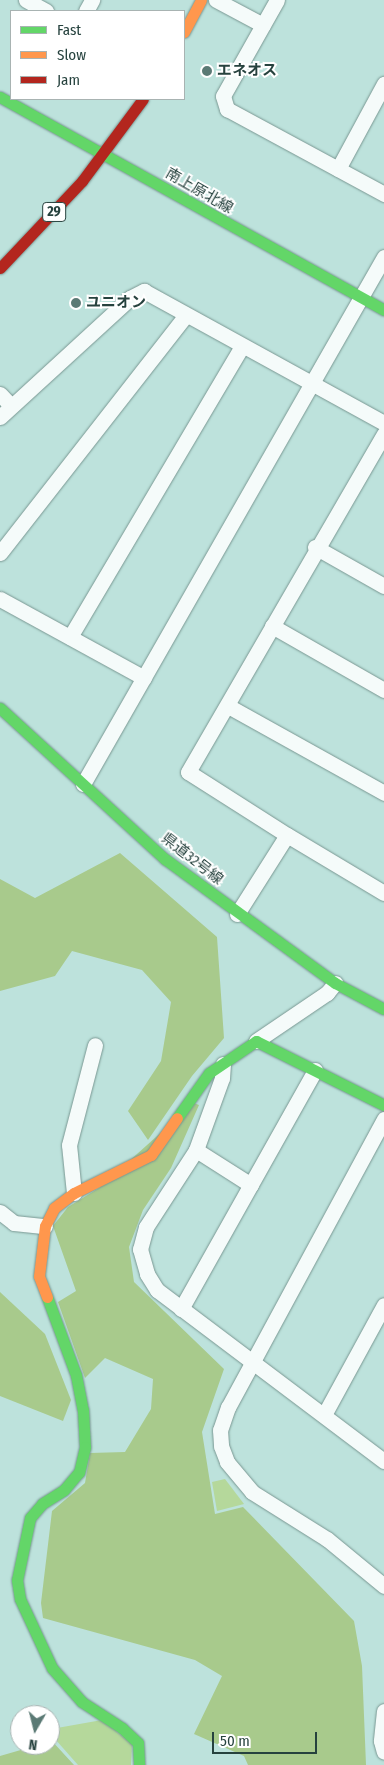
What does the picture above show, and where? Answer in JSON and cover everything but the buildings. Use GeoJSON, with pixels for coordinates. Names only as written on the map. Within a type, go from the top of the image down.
{"type":"FeatureCollection","features":[{"type":"Feature","properties":{"kind":"street"},"geometry":{"type":"LineString","coordinates":[[26,0],[44,10]]}},
{"type":"Feature","properties":{"kind":"street"},"geometry":{"type":"LineString","coordinates":[[185,30],[201,0]]}},
{"type":"Feature","properties":{"kind":"street"},"geometry":{"type":"LineString","coordinates":[[216,0],[263,26]]}},
{"type":"Feature","properties":{"kind":"street"},"geometry":{"type":"LineString","coordinates":[[277,0],[224,96],[228,109],[384,194]]}},
{"type":"Feature","properties":{"kind":"street"},"geometry":{"type":"LineString","coordinates":[[338,169],[384,84]]}},
{"type":"Feature","properties":{"kind":"street","name":"南上原北線"},"geometry":{"type":"LineString","coordinates":[[0,97],[384,310]]}},
{"type":"Feature","properties":{"kind":"street","name":"29"},"geometry":{"type":"LineString","coordinates":[[0,268],[105,154],[142,100]]}},
{"type":"Feature","properties":{"kind":"street"},"geometry":{"type":"LineString","coordinates":[[83,784],[384,257]]}},
{"type":"Feature","properties":{"kind":"street"},"geometry":{"type":"LineString","coordinates":[[0,417],[130,298],[144,291],[384,423]]}},
{"type":"Feature","properties":{"kind":"street"},"geometry":{"type":"LineString","coordinates":[[0,553],[186,315]]}},
{"type":"Feature","properties":{"kind":"street"},"geometry":{"type":"LineString","coordinates":[[70,638],[242,346]]}},
{"type":"Feature","properties":{"kind":"street"},"geometry":{"type":"LineString","coordinates":[[0,394],[11,406]]}},
{"type":"Feature","properties":{"kind":"street"},"geometry":{"type":"LineString","coordinates":[[384,434],[315,548],[228,706],[188,772],[286,835],[384,893]]}},
{"type":"Feature","properties":{"kind":"street"},"geometry":{"type":"LineString","coordinates":[[315,548],[384,586]]}},
{"type":"Feature","properties":{"kind":"street"},"geometry":{"type":"LineString","coordinates":[[0,599],[144,678]]}},
{"type":"Feature","properties":{"kind":"street"},"geometry":{"type":"LineString","coordinates":[[272,626],[384,690]]}},
{"type":"Feature","properties":{"kind":"street"},"geometry":{"type":"LineString","coordinates":[[228,706],[384,793]]}},
{"type":"Feature","properties":{"kind":"street","name":"県道32号線"},"geometry":{"type":"LineString","coordinates":[[0,708],[165,859],[335,983],[384,1009]]}},
{"type":"Feature","properties":{"kind":"street"},"geometry":{"type":"LineString","coordinates":[[238,914],[286,835]]}},
{"type":"Feature","properties":{"kind":"street"},"geometry":{"type":"LineString","coordinates":[[139,1765],[138,1743],[122,1728],[82,1702],[52,1668],[20,1600],[17,1580],[24,1536],[30,1518],[42,1504],[64,1490],[79,1472],[85,1447],[83,1410],[76,1375],[39,1276],[44,1226],[54,1208],[74,1193],[116,1175],[151,1155],[209,1073],[223,1064],[234,1053],[256,1041],[327,993],[335,983]]}},
{"type":"Feature","properties":{"kind":"street"},"geometry":{"type":"LineString","coordinates":[[256,1041],[384,1105]]}},
{"type":"Feature","properties":{"kind":"street"},"geometry":{"type":"LineString","coordinates":[[74,1193],[69,1146],[95,1045]]}},
{"type":"Feature","properties":{"kind":"street"},"geometry":{"type":"LineString","coordinates":[[223,1064],[222,1078],[196,1150],[146,1227],[140,1249],[147,1274],[156,1290],[181,1310],[384,1461]]}},
{"type":"Feature","properties":{"kind":"street"},"geometry":{"type":"LineString","coordinates":[[181,1310],[315,1070]]}},
{"type":"Feature","properties":{"kind":"street"},"geometry":{"type":"LineString","coordinates":[[384,1119],[228,1407],[220,1430],[221,1446],[228,1462],[252,1492],[327,1539],[384,1586]]}},
{"type":"Feature","properties":{"kind":"street"},"geometry":{"type":"LineString","coordinates":[[196,1150],[251,1185]]}},
{"type":"Feature","properties":{"kind":"street"},"geometry":{"type":"LineString","coordinates":[[0,1212],[14,1223],[44,1226]]}},
{"type":"Feature","properties":{"kind":"street"},"geometry":{"type":"LineString","coordinates":[[324,1415],[384,1305]]}},
{"type":"Feature","properties":{"kind":"street"},"geometry":{"type":"LineString","coordinates":[[384,1711],[381,1741],[384,1752]]}},
{"type":"Feature","properties":{"kind":"green space"},"geometry":{"type":"Polygon","coordinates":[[[120,853],[217,937],[224,1038],[192,1076],[148,1140],[128,1111],[161,1061],[171,1002],[142,970],[72,951],[55,976],[0,991],[0,879],[35,898],[120,853]]]}},
{"type":"Feature","properties":{"kind":"green space"},"geometry":{"type":"Polygon","coordinates":[[[194,1103],[199,1105],[171,1168],[143,1210],[129,1247],[134,1282],[224,1369],[202,1432],[215,1514],[243,1507],[354,1621],[362,1666],[366,1765],[248,1765],[244,1756],[194,1734],[222,1676],[195,1660],[43,1618],[41,1603],[52,1511],[85,1483],[90,1453],[125,1452],[151,1409],[153,1379],[105,1358],[85,1378],[58,1302],[76,1291],[53,1226],[68,1207],[99,1188],[194,1103]]]}},
{"type":"Feature","properties":{"kind":"green space"},"geometry":{"type":"Polygon","coordinates":[[[0,1292],[45,1334],[71,1400],[63,1421],[0,1396],[0,1292]]]}},
{"type":"Feature","properties":{"kind":"green space"},"geometry":{"type":"Polygon","coordinates":[[[225,1479],[244,1504],[217,1511],[212,1482],[225,1479]]]}},
{"type":"Feature","properties":{"kind":"green space"},"geometry":{"type":"Polygon","coordinates":[[[102,1720],[132,1744],[131,1765],[78,1765],[60,1745],[60,1727],[102,1720]]]}},
{"type":"Feature","properties":{"kind":"green space"},"geometry":{"type":"Polygon","coordinates":[[[60,1750],[74,1765],[0,1765],[0,1756],[10,1753],[10,1755],[60,1755],[60,1750]]]}},
{"type":"Feature","properties":{"kind":"traffic: fast"},"geometry":{"type":"LineString","coordinates":[[0,97],[384,310]]}},
{"type":"Feature","properties":{"kind":"traffic: fast"},"geometry":{"type":"LineString","coordinates":[[0,708],[165,859],[335,983],[384,1009]]}},
{"type":"Feature","properties":{"kind":"traffic: fast"},"geometry":{"type":"LineString","coordinates":[[177,1118],[209,1073],[256,1041],[384,1105]]}},
{"type":"Feature","properties":{"kind":"traffic: fast"},"geometry":{"type":"LineString","coordinates":[[47,1297],[76,1375],[83,1410],[85,1447],[79,1472],[64,1490],[42,1504],[30,1518],[17,1580],[20,1599],[52,1668],[82,1702],[122,1728],[138,1743],[139,1765]]}},
{"type":"Feature","properties":{"kind":"traffic: slow"},"geometry":{"type":"LineString","coordinates":[[185,30],[201,0]]}},
{"type":"Feature","properties":{"kind":"traffic: slow"},"geometry":{"type":"LineString","coordinates":[[47,1297],[39,1276],[45,1226],[54,1208],[74,1193],[151,1155],[177,1118]]}},
{"type":"Feature","properties":{"kind":"traffic: jam"},"geometry":{"type":"LineString","coordinates":[[0,268],[82,181],[142,100]]}},
{"type":"Feature","properties":{"kind":"place","name":"エネオス"},"geometry":{"type":"Point","coordinates":[207,71]}},
{"type":"Feature","properties":{"kind":"place","name":"ユニオン"},"geometry":{"type":"Point","coordinates":[76,303]}}]}
